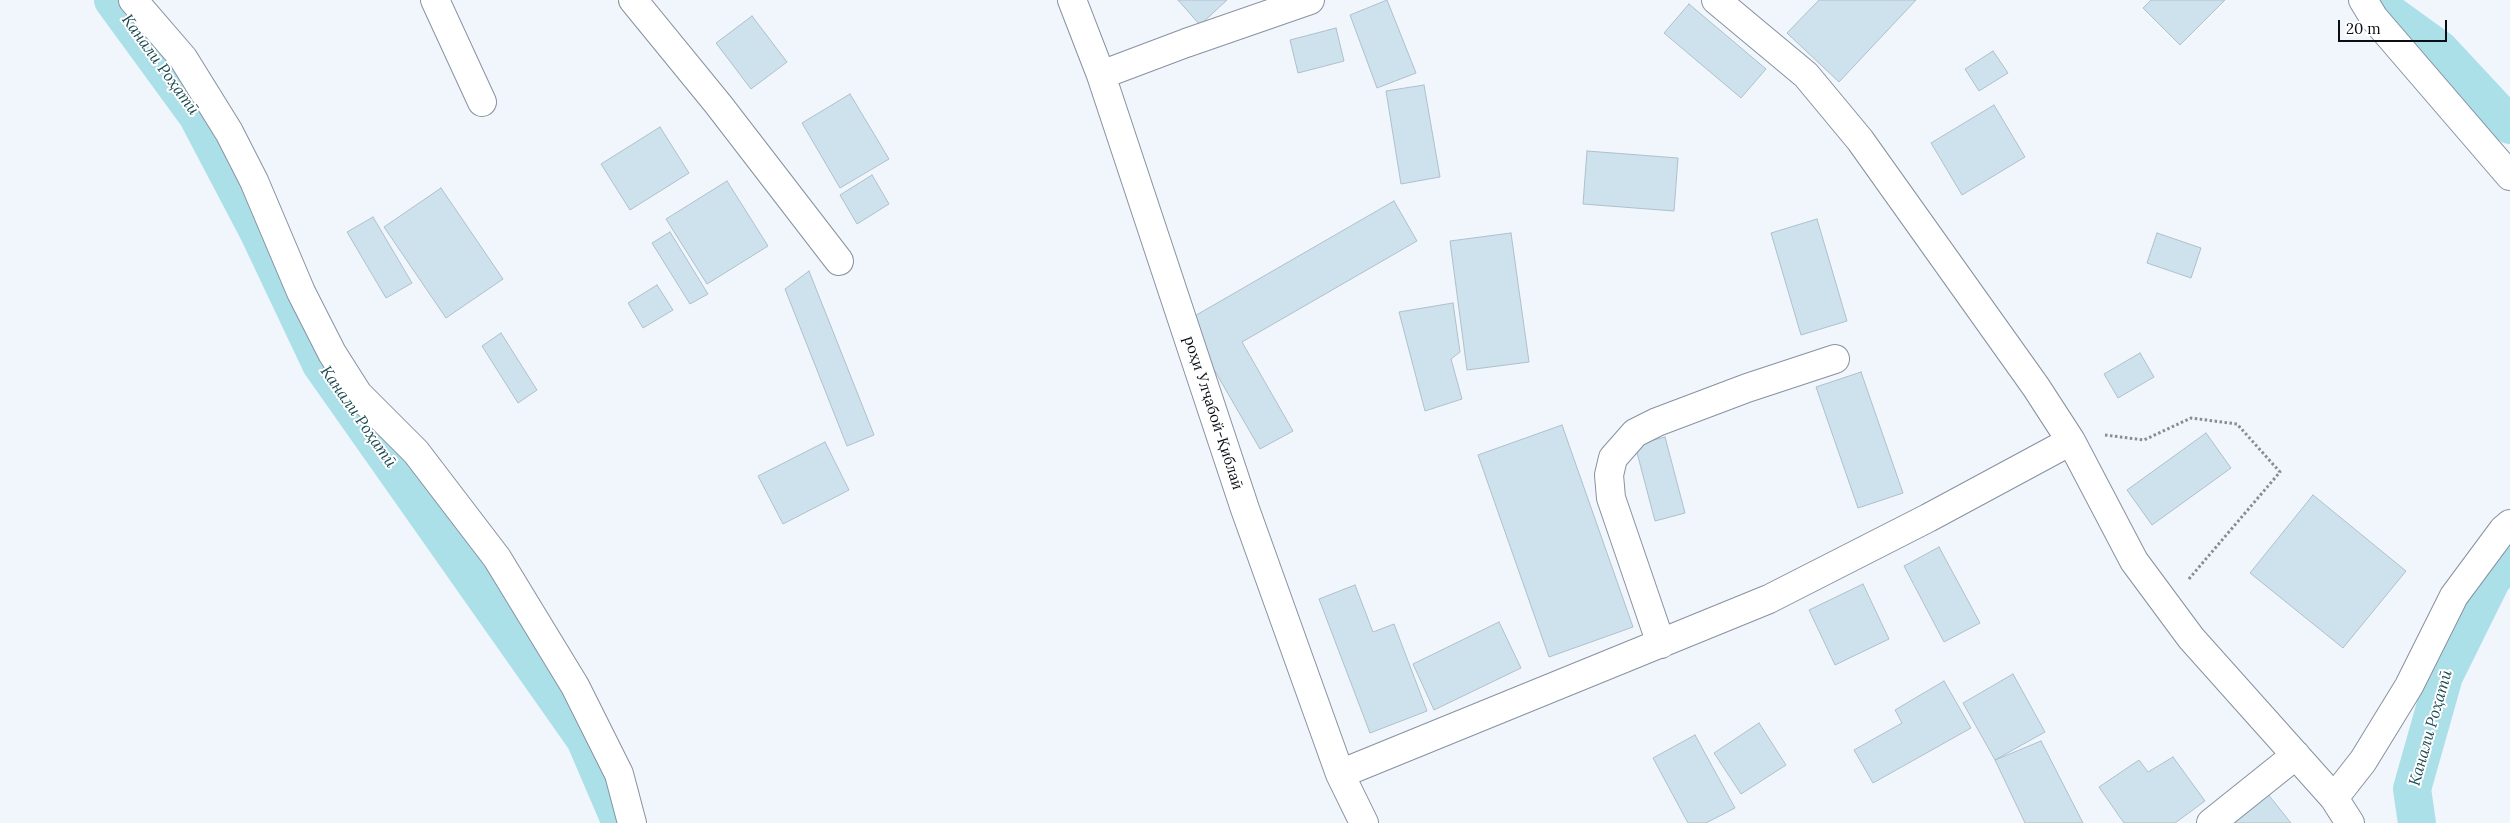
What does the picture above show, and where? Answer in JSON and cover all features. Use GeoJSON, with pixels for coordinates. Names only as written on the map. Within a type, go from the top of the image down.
{"type":"FeatureCollection","features":[{"type":"Feature","properties":{"kind":"street"},"geometry":{"type":"LineString","coordinates":[[133,0],[183,58],[229,132],[254,181],[301,292],[332,353],[358,394],[416,452],[497,558],[570,677],[618,774],[632,823]]}},
{"type":"Feature","properties":{"kind":"street"},"geometry":{"type":"LineString","coordinates":[[435,0],[482,102]]}},
{"type":"Feature","properties":{"kind":"street"},"geometry":{"type":"LineString","coordinates":[[633,0],[718,104],[839,261]]}},
{"type":"Feature","properties":{"kind":"street","name":"роҳи Улҷабой-Қиблаӣ"},"geometry":{"type":"LineString","coordinates":[[1072,0],[1101,75],[1245,509],[1340,774],[1364,823]]}},
{"type":"Feature","properties":{"kind":"street"},"geometry":{"type":"LineString","coordinates":[[1101,75],[1310,0]]}},
{"type":"Feature","properties":{"kind":"street"},"geometry":{"type":"LineString","coordinates":[[1716,0],[1806,75],[1860,140],[2036,387],[2070,441],[2134,561],[2191,638],[2334,798],[2350,823]]}},
{"type":"Feature","properties":{"kind":"street"},"geometry":{"type":"LineString","coordinates":[[2362,0],[2374,18],[2510,176]]}},
{"type":"Feature","properties":{"kind":"street"},"geometry":{"type":"LineString","coordinates":[[1661,644],[1611,498],[1609,475],[1613,458],[1635,433],[1657,422],[1738,391],[1835,359]]}},
{"type":"Feature","properties":{"kind":"street"},"geometry":{"type":"LineString","coordinates":[[1340,774],[1769,599],[1928,518],[2070,441]]}},
{"type":"Feature","properties":{"kind":"street"},"geometry":{"type":"LineString","coordinates":[[2334,798],[2363,760],[2409,686],[2454,596],[2503,530],[2510,524]]}},
{"type":"Feature","properties":{"kind":"street"},"geometry":{"type":"LineString","coordinates":[[2212,823],[2296,755]]}},
{"type":"Feature","properties":{"kind":"path"},"geometry":{"type":"LineString","coordinates":[[2070,441],[2102,435],[2144,440],[2191,418],[2236,424],[2280,472],[2167,606]]}},
{"type":"Feature","properties":{"kind":"building"},"geometry":{"type":"Polygon","coordinates":[[[1178,0],[1227,0],[1200,25],[1178,0]]]}},
{"type":"Feature","properties":{"kind":"building"},"geometry":{"type":"Polygon","coordinates":[[[1387,0],[1416,73],[1377,88],[1350,15],[1387,0]]]}},
{"type":"Feature","properties":{"kind":"building"},"geometry":{"type":"Polygon","coordinates":[[[1819,0],[1916,0],[1839,82],[1787,33],[1819,0]]]}},
{"type":"Feature","properties":{"kind":"building"},"geometry":{"type":"Polygon","coordinates":[[[2151,0],[2225,0],[2180,45],[2143,8],[2151,0]]]}},
{"type":"Feature","properties":{"kind":"building"},"geometry":{"type":"Polygon","coordinates":[[[1689,4],[1766,69],[1741,98],[1664,33],[1689,4]]]}},
{"type":"Feature","properties":{"kind":"building"},"geometry":{"type":"Polygon","coordinates":[[[752,16],[787,62],[751,89],[716,43],[752,16]]]}},
{"type":"Feature","properties":{"kind":"building"},"geometry":{"type":"Polygon","coordinates":[[[1336,28],[1344,61],[1298,73],[1290,40],[1336,28]]]}},
{"type":"Feature","properties":{"kind":"building"},"geometry":{"type":"Polygon","coordinates":[[[1993,51],[2008,73],[1979,91],[1965,69],[1993,51]]]}},
{"type":"Feature","properties":{"kind":"building"},"geometry":{"type":"Polygon","coordinates":[[[1424,85],[1440,177],[1401,184],[1386,91],[1424,85]]]}},
{"type":"Feature","properties":{"kind":"building"},"geometry":{"type":"Polygon","coordinates":[[[850,94],[889,159],[840,188],[802,123],[850,94]]]}},
{"type":"Feature","properties":{"kind":"building"},"geometry":{"type":"Polygon","coordinates":[[[1994,105],[2025,157],[1962,195],[1931,143],[1994,105]]]}},
{"type":"Feature","properties":{"kind":"building"},"geometry":{"type":"Polygon","coordinates":[[[660,127],[689,173],[630,210],[601,164],[660,127]]]}},
{"type":"Feature","properties":{"kind":"building"},"geometry":{"type":"Polygon","coordinates":[[[1587,151],[1678,158],[1674,211],[1583,204],[1587,151]]]}},
{"type":"Feature","properties":{"kind":"building"},"geometry":{"type":"Polygon","coordinates":[[[872,175],[889,204],[857,224],[840,195],[872,175]]]}},
{"type":"Feature","properties":{"kind":"building"},"geometry":{"type":"Polygon","coordinates":[[[727,181],[768,246],[707,284],[666,219],[727,181]]]}},
{"type":"Feature","properties":{"kind":"building"},"geometry":{"type":"Polygon","coordinates":[[[441,188],[503,279],[446,318],[384,227],[441,188]]]}},
{"type":"Feature","properties":{"kind":"building"},"geometry":{"type":"Polygon","coordinates":[[[1394,201],[1417,241],[1242,342],[1293,431],[1260,449],[1186,321],[1394,201]]]}},
{"type":"Feature","properties":{"kind":"building"},"geometry":{"type":"Polygon","coordinates":[[[373,217],[412,283],[386,298],[347,232],[373,217]]]}},
{"type":"Feature","properties":{"kind":"building"},"geometry":{"type":"Polygon","coordinates":[[[1817,219],[1847,321],[1801,335],[1771,233],[1817,219]]]}},
{"type":"Feature","properties":{"kind":"building"},"geometry":{"type":"Polygon","coordinates":[[[670,232],[708,294],[690,304],[652,243],[670,232]]]}},
{"type":"Feature","properties":{"kind":"building"},"geometry":{"type":"Polygon","coordinates":[[[1511,233],[1529,362],[1467,370],[1450,241],[1511,233]]]}},
{"type":"Feature","properties":{"kind":"building"},"geometry":{"type":"Polygon","coordinates":[[[2157,233],[2201,248],[2191,278],[2147,263],[2157,233]]]}},
{"type":"Feature","properties":{"kind":"building"},"geometry":{"type":"Polygon","coordinates":[[[809,271],[874,435],[847,446],[785,289],[809,271]]]}},
{"type":"Feature","properties":{"kind":"building"},"geometry":{"type":"Polygon","coordinates":[[[657,285],[673,310],[643,328],[628,303],[657,285]]]}},
{"type":"Feature","properties":{"kind":"building"},"geometry":{"type":"Polygon","coordinates":[[[1453,303],[1460,352],[1451,359],[1462,399],[1425,411],[1399,312],[1453,303]]]}},
{"type":"Feature","properties":{"kind":"building"},"geometry":{"type":"Polygon","coordinates":[[[501,333],[537,390],[518,403],[482,346],[501,333]]]}},
{"type":"Feature","properties":{"kind":"building"},"geometry":{"type":"Polygon","coordinates":[[[2140,353],[2154,377],[2118,398],[2104,374],[2140,353]]]}},
{"type":"Feature","properties":{"kind":"building"},"geometry":{"type":"Polygon","coordinates":[[[1861,372],[1903,493],[1858,508],[1816,387],[1861,372]]]}},
{"type":"Feature","properties":{"kind":"building"},"geometry":{"type":"Polygon","coordinates":[[[1562,425],[1633,627],[1549,657],[1478,455],[1562,425]]]}},
{"type":"Feature","properties":{"kind":"building"},"geometry":{"type":"Polygon","coordinates":[[[2206,433],[2231,468],[2152,525],[2127,490],[2206,433]]]}},
{"type":"Feature","properties":{"kind":"building"},"geometry":{"type":"Polygon","coordinates":[[[1665,437],[1685,513],[1655,521],[1635,445],[1665,437]]]}},
{"type":"Feature","properties":{"kind":"building"},"geometry":{"type":"Polygon","coordinates":[[[825,442],[849,490],[783,524],[758,476],[825,442]]]}},
{"type":"Feature","properties":{"kind":"building"},"geometry":{"type":"Polygon","coordinates":[[[2313,495],[2406,571],[2343,648],[2250,573],[2313,495]]]}},
{"type":"Feature","properties":{"kind":"building"},"geometry":{"type":"Polygon","coordinates":[[[1939,547],[1980,623],[1944,642],[1904,566],[1939,547]]]}},
{"type":"Feature","properties":{"kind":"building"},"geometry":{"type":"Polygon","coordinates":[[[1863,584],[1889,639],[1835,665],[1809,610],[1863,584]]]}},
{"type":"Feature","properties":{"kind":"building"},"geometry":{"type":"Polygon","coordinates":[[[1355,585],[1373,632],[1394,624],[1427,711],[1370,733],[1319,599],[1355,585]]]}},
{"type":"Feature","properties":{"kind":"building"},"geometry":{"type":"Polygon","coordinates":[[[1499,622],[1521,668],[1434,710],[1413,664],[1499,622]]]}},
{"type":"Feature","properties":{"kind":"building"},"geometry":{"type":"Polygon","coordinates":[[[2013,674],[2045,732],[1995,760],[1963,703],[2013,674]]]}},
{"type":"Feature","properties":{"kind":"building"},"geometry":{"type":"Polygon","coordinates":[[[1944,681],[1971,728],[1873,783],[1854,750],[1902,723],[1895,710],[1944,681]]]}},
{"type":"Feature","properties":{"kind":"building"},"geometry":{"type":"Polygon","coordinates":[[[1759,723],[1786,765],[1741,794],[1714,753],[1759,723]]]}},
{"type":"Feature","properties":{"kind":"building"},"geometry":{"type":"Polygon","coordinates":[[[1695,735],[1735,808],[1706,823],[1688,823],[1653,758],[1695,735]]]}},
{"type":"Feature","properties":{"kind":"building"},"geometry":{"type":"Polygon","coordinates":[[[2041,741],[2083,823],[2025,823],[1995,760],[2041,741]]]}},
{"type":"Feature","properties":{"kind":"building"},"geometry":{"type":"Polygon","coordinates":[[[2173,757],[2205,801],[2175,823],[2124,823],[2099,787],[2139,760],[2148,772],[2173,757]]]}},
{"type":"Feature","properties":{"kind":"building"},"geometry":{"type":"Polygon","coordinates":[[[2267,793],[2291,823],[2231,823],[2267,793]]]}},
{"type":"Feature","properties":{"kind":"waterway","name":"Канали Роҳатӣ"},"geometry":{"type":"LineString","coordinates":[[113,0],[197,115],[259,233],[321,364],[585,739],[621,823]]}},
{"type":"Feature","properties":{"kind":"waterway","name":"Канали Роҳатӣ"},"geometry":{"type":"LineString","coordinates":[[2377,0],[2382,8],[2440,50],[2510,125]]}},
{"type":"Feature","properties":{"kind":"waterway","name":"Канали Роҳатӣ"},"geometry":{"type":"LineString","coordinates":[[2417,823],[2412,789],[2444,676],[2492,579],[2510,560]]}}]}
